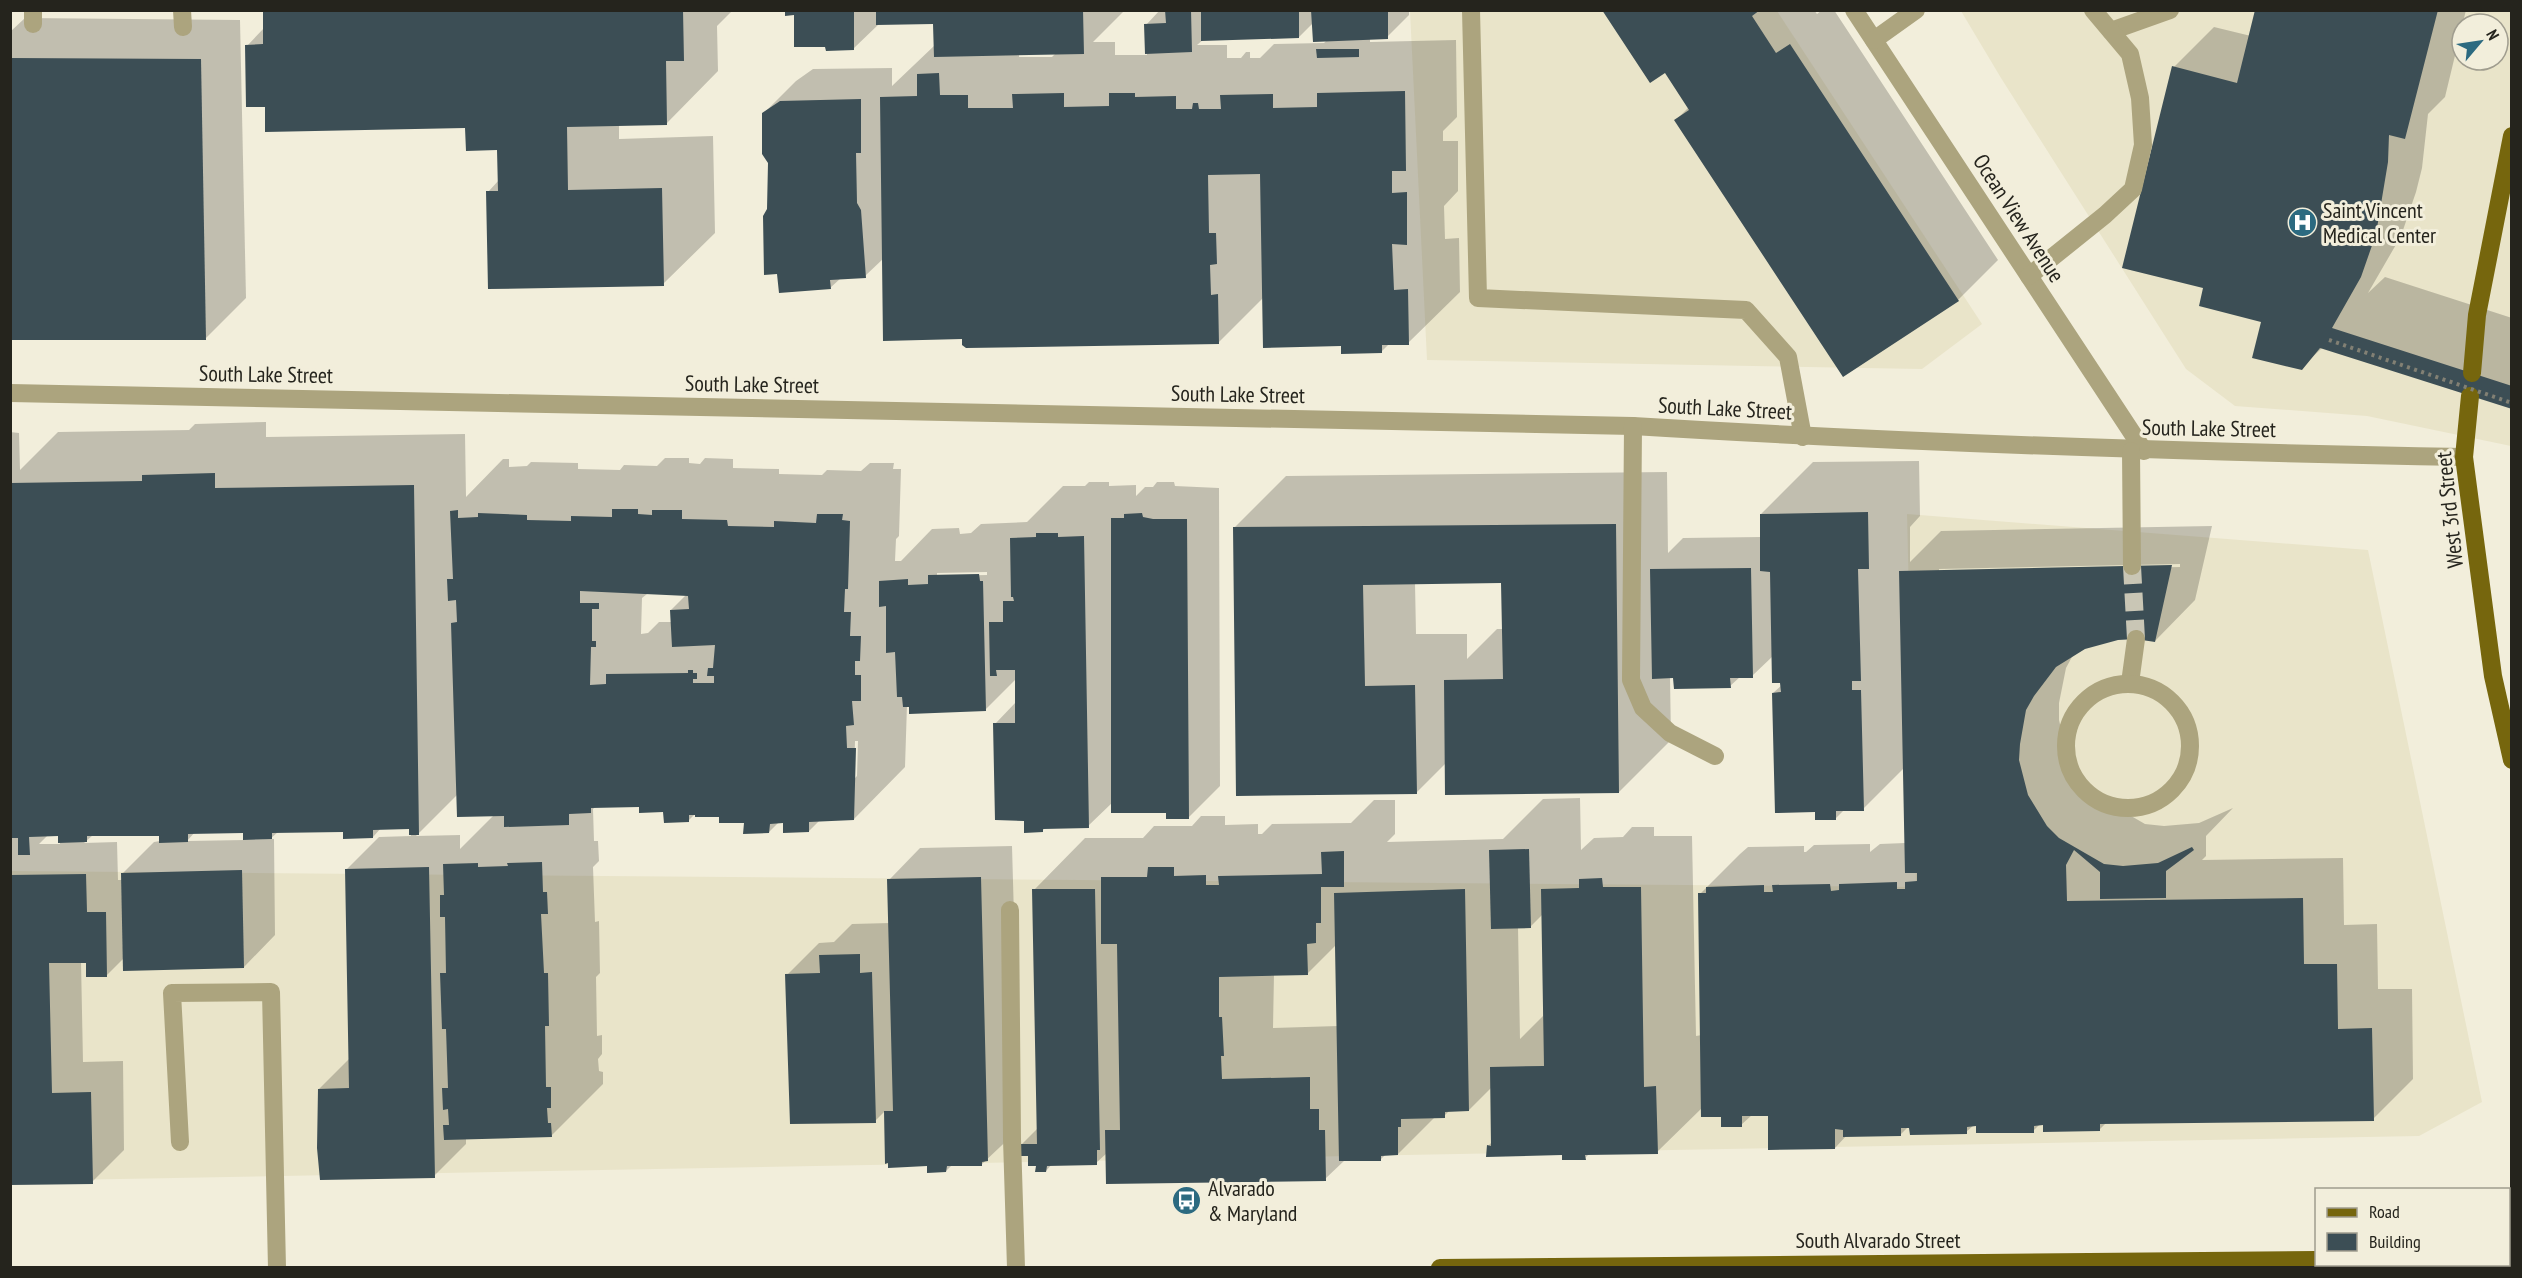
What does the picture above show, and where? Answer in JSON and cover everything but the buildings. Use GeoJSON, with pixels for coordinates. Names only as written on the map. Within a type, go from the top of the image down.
{"type":"FeatureCollection","features":[{"type":"Feature","properties":{"kind":"main road"},"geometry":{"type":"LineString","coordinates":[[2472,373],[2477,315],[2511,136]]}},
{"type":"Feature","properties":{"kind":"main road","name":"West 3rd Street"},"geometry":{"type":"LineString","coordinates":[[2470,396],[2464,457],[2493,676],[2511,760]]}},
{"type":"Feature","properties":{"kind":"main road","name":"South Alvarado Street"},"geometry":{"type":"LineString","coordinates":[[1440,1268],[1877,1266],[2315,1260]]}},
{"type":"Feature","properties":{"kind":"street"},"geometry":{"type":"LineString","coordinates":[[1472,10],[1479,298],[1746,310],[1788,357],[1803,437]]}},
{"type":"Feature","properties":{"kind":"street","name":"Ocean View Avenue"},"geometry":{"type":"LineString","coordinates":[[1854,10],[2029,276],[2137,451]]}},
{"type":"Feature","properties":{"kind":"street"},"geometry":{"type":"LineString","coordinates":[[1874,40],[1916,10]]}},
{"type":"Feature","properties":{"kind":"street"},"geometry":{"type":"LineString","coordinates":[[2029,276],[2105,215],[2133,189],[2143,145],[2140,98],[2130,54],[2093,10]]}},
{"type":"Feature","properties":{"kind":"street"},"geometry":{"type":"LineString","coordinates":[[2111,31],[2170,10]]}},
{"type":"Feature","properties":{"kind":"street","name":"South Lake Street"},"geometry":{"type":"LineString","coordinates":[[10,393],[1633,426],[1803,437],[2137,451],[2464,457]]}},
{"type":"Feature","properties":{"kind":"street"},"geometry":{"type":"LineString","coordinates":[[1633,426],[1631,680],[1643,708],[1670,733],[1715,756]]}},
{"type":"Feature","properties":{"kind":"street"},"geometry":{"type":"LineString","coordinates":[[2132,566],[2137,451]]}},
{"type":"Feature","properties":{"kind":"street"},"geometry":{"type":"LineString","coordinates":[[2130,683],[2136,639]]}},
{"type":"Feature","properties":{"kind":"street"},"geometry":{"type":"LineString","coordinates":[[2130,683],[2151,688],[2170,699],[2183,716],[2190,737],[2190,758],[2182,779],[2168,795],[2149,806],[2128,809],[2107,806],[2090,796],[2076,782],[2067,764],[2066,744],[2069,725],[2078,707],[2093,694],[2110,686],[2130,683]]}},
{"type":"Feature","properties":{"kind":"street"},"geometry":{"type":"LineString","coordinates":[[1010,910],[1012,1139],[1016,1268]]}},
{"type":"Feature","properties":{"kind":"street"},"geometry":{"type":"LineString","coordinates":[[180,1142],[172,993],[271,992],[277,1268]]}},
{"type":"Feature","properties":{"kind":"path"},"geometry":{"type":"LineString","coordinates":[[2329,340],[2511,403]]}},
{"type":"Feature","properties":{"kind":"shaded area"},"geometry":{"type":"Polygon","coordinates":[[[1410,11],[1777,11],[1982,324],[1922,369],[1427,360],[1410,11]]]}},
{"type":"Feature","properties":{"kind":"shaded area","name":"Saint Vincent Medical Center"},"geometry":{"type":"Polygon","coordinates":[[[1961,11],[2511,11],[2511,446],[2367,416],[2235,406],[2186,369],[1961,11]]]}},
{"type":"Feature","properties":{"kind":"shaded area"},"geometry":{"type":"Polygon","coordinates":[[[1907,514],[2368,550],[2482,1102],[2419,1136],[11,1181],[10,871],[1916,887],[1907,514]]]}},
{"type":"Feature","properties":{"kind":"tunnel"},"geometry":{"type":"LineString","coordinates":[[2132,566],[2136,639]]}},
{"type":"Feature","properties":{"kind":"place","name":"Saint Vincent Medical Center"},"geometry":{"type":"Point","coordinates":[2302,223]}},
{"type":"Feature","properties":{"kind":"place","name":"Alvarado & Maryland"},"geometry":{"type":"Point","coordinates":[1187,1201]}}]}
